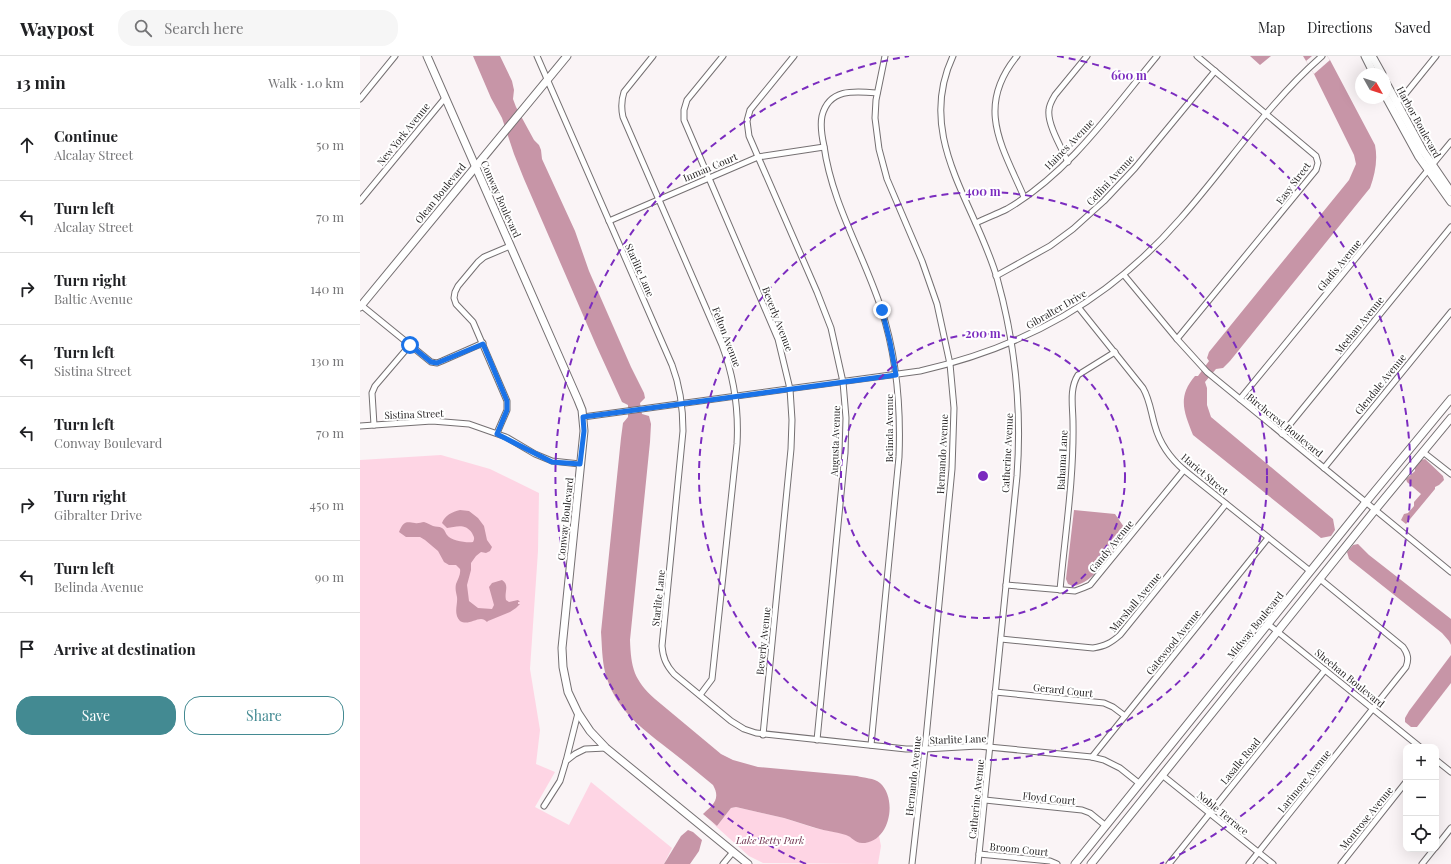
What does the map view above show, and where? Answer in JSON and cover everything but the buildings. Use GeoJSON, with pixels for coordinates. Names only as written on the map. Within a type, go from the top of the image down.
{"type":"FeatureCollection","features":[{"type":"Feature","properties":{"kind":"street"},"geometry":{"type":"LineString","coordinates":[[360,99],[395,56]]}},
{"type":"Feature","properties":{"kind":"street","name":"Conway Boulevard"},"geometry":{"type":"LineString","coordinates":[[427,56],[578,400],[583,417],[584,431],[562,648],[566,683],[578,713],[590,731],[606,748],[748,864]]}},
{"type":"Feature","properties":{"kind":"street","name":"Starlite Lane"},"geometry":{"type":"LineString","coordinates":[[537,56],[672,365],[682,404],[683,440],[662,646],[663,657],[667,666],[674,674],[738,726],[763,735],[925,749],[990,746],[1092,757],[1104,760],[1120,768],[1140,784]]}},
{"type":"Feature","properties":{"kind":"street","name":"Olean Boulevard"},"geometry":{"type":"LineString","coordinates":[[361,306],[566,56]]}},
{"type":"Feature","properties":{"kind":"street","name":"Felton Avenue"},"geometry":{"type":"LineString","coordinates":[[653,56],[624,92],[621,108],[623,117],[722,345],[736,397],[738,420],[737,444],[712,679],[700,695]]}},
{"type":"Feature","properties":{"kind":"street","name":"Beverly Avenue"},"geometry":{"type":"LineString","coordinates":[[723,56],[687,100],[684,110],[684,120],[773,326],[783,358],[790,390],[792,420],[791,449],[763,735]]}},
{"type":"Feature","properties":{"kind":"street","name":"Augusta Avenue"},"geometry":{"type":"LineString","coordinates":[[794,56],[753,106],[748,116],[747,131],[825,311],[836,344],[843,382],[846,418],[845,453],[817,740]]}},
{"type":"Feature","properties":{"kind":"street","name":"Hernando Avenue"},"geometry":{"type":"LineString","coordinates":[[885,56],[877,93],[875,118],[876,135],[882,166],[890,189],[930,282],[950,364],[954,408],[953,454],[925,749],[912,864]]}},
{"type":"Feature","properties":{"kind":"street","name":"Catherine Avenue"},"geometry":{"type":"LineString","coordinates":[[953,56],[947,70],[942,90],[940,112],[943,140],[948,159],[976,223],[996,276],[1012,343],[1018,397],[1019,441],[996,692],[978,864]]}},
{"type":"Feature","properties":{"kind":"street"},"geometry":{"type":"LineString","coordinates":[[1017,56],[1006,70],[1000,83],[995,99],[994,116],[998,138],[1024,197]]}},
{"type":"Feature","properties":{"kind":"street"},"geometry":{"type":"LineString","coordinates":[[1068,162],[1048,112],[1050,103],[1054,96],[1087,56]]}},
{"type":"Feature","properties":{"kind":"street","name":"Haines Avenue"},"geometry":{"type":"LineString","coordinates":[[976,223],[1006,209],[1024,197],[1068,162],[1157,56]]}},
{"type":"Feature","properties":{"kind":"street","name":"Easy Street"},"geometry":{"type":"LineString","coordinates":[[1178,339],[1316,170],[1318,163],[1316,156],[1197,56]]}},
{"type":"Feature","properties":{"kind":"street","name":"Gibralter Drive"},"geometry":{"type":"LineString","coordinates":[[583,417],[896,375],[950,364],[1012,343],[1051,324],[1079,308],[1124,274],[1151,250],[1182,218],[1266,114],[1322,56]]}},
{"type":"Feature","properties":{"kind":"street"},"geometry":{"type":"LineString","coordinates":[[1365,56],[1371,68]]}},
{"type":"Feature","properties":{"kind":"street"},"geometry":{"type":"LineString","coordinates":[[1372,56],[1379,68]]}},
{"type":"Feature","properties":{"kind":"street"},"geometry":{"type":"LineString","coordinates":[[1394,105],[1402,98],[1436,56]]}},
{"type":"Feature","properties":{"kind":"street","name":"Cellini Avenue"},"geometry":{"type":"LineString","coordinates":[[996,276],[1050,246],[1073,229],[1099,206],[1135,168],[1215,71]]}},
{"type":"Feature","properties":{"kind":"street","name":"Belinda Avenue"},"geometry":{"type":"LineString","coordinates":[[871,745],[899,457],[900,417],[896,375],[882,310],[836,198],[828,173],[822,130],[822,116],[830,101],[838,95],[855,91],[877,93]]}},
{"type":"Feature","properties":{"kind":"street","name":"Harbor Boulevard"},"geometry":{"type":"LineString","coordinates":[[1391,97],[1407,136],[1430,168],[1451,202]]}},
{"type":"Feature","properties":{"kind":"street","name":"New York Avenue"},"geometry":{"type":"LineString","coordinates":[[360,201],[445,98]]}},
{"type":"Feature","properties":{"kind":"street","name":"Harbor Boulevard"},"geometry":{"type":"LineString","coordinates":[[1391,102],[1394,105]]}},
{"type":"Feature","properties":{"kind":"street","name":"Gladis Avenue"},"geometry":{"type":"LineString","coordinates":[[1240,399],[1451,142]]}},
{"type":"Feature","properties":{"kind":"street","name":"Inman Court"},"geometry":{"type":"LineString","coordinates":[[609,221],[758,157],[824,147]]}},
{"type":"Feature","properties":{"kind":"street","name":"Harbor Boulevard"},"geometry":{"type":"LineString","coordinates":[[1430,168],[1451,192]]}},
{"type":"Feature","properties":{"kind":"street","name":"Meehan Avenue"},"geometry":{"type":"LineString","coordinates":[[1282,434],[1451,227]]}},
{"type":"Feature","properties":{"kind":"street"},"geometry":{"type":"LineString","coordinates":[[497,434],[507,410],[507,401],[473,322],[456,304],[454,298],[458,286],[478,262],[510,246]]}},
{"type":"Feature","properties":{"kind":"street","name":"Birchcrest Boulevard"},"geometry":{"type":"LineString","coordinates":[[1124,274],[1199,364],[1215,379],[1451,572]]}},
{"type":"Feature","properties":{"kind":"street"},"geometry":{"type":"LineString","coordinates":[[361,306],[431,362],[437,363],[483,344]]}},
{"type":"Feature","properties":{"kind":"street","name":"Hariet Street"},"geometry":{"type":"LineString","coordinates":[[1079,308],[1143,388],[1150,402],[1154,425],[1160,441],[1171,457],[1184,470],[1310,571]]}},
{"type":"Feature","properties":{"kind":"street","name":"Glendale Avenue"},"geometry":{"type":"LineString","coordinates":[[1324,468],[1451,312]]}},
{"type":"Feature","properties":{"kind":"street"},"geometry":{"type":"LineString","coordinates":[[374,425],[372,393],[375,386],[410,345]]}},
{"type":"Feature","properties":{"kind":"street","name":"Bahama Lane"},"geometry":{"type":"LineString","coordinates":[[1060,590],[1072,462],[1072,390],[1074,381],[1078,375],[1115,352]]}},
{"type":"Feature","properties":{"kind":"street","name":"Midway Boulevard"},"geometry":{"type":"LineString","coordinates":[[1075,864],[1310,571],[1451,399]]}},
{"type":"Feature","properties":{"kind":"street"},"geometry":{"type":"LineString","coordinates":[[1091,864],[1277,631],[1451,418]]}},
{"type":"Feature","properties":{"kind":"street","name":"Sistina Street"},"geometry":{"type":"LineString","coordinates":[[360,426],[421,421],[443,421],[469,424],[497,434],[552,462],[580,464]]}},
{"type":"Feature","properties":{"kind":"street"},"geometry":{"type":"LineString","coordinates":[[1423,452],[1451,474]]}},
{"type":"Feature","properties":{"kind":"street","name":"Gandy Avenue"},"geometry":{"type":"LineString","coordinates":[[1006,585],[1060,590],[1079,590],[1093,582],[1184,470]]}},
{"type":"Feature","properties":{"kind":"street","name":"Marshall Avenue"},"geometry":{"type":"LineString","coordinates":[[1001,638],[1093,648],[1103,647],[1112,643],[1120,636],[1226,504]]}},
{"type":"Feature","properties":{"kind":"street","name":"Gatewood Avenue"},"geometry":{"type":"LineString","coordinates":[[1092,757],[1268,538]]}},
{"type":"Feature","properties":{"kind":"street"},"geometry":{"type":"LineString","coordinates":[[1320,579],[1403,647],[1407,653],[1408,660],[1406,668],[1373,709]]}},
{"type":"Feature","properties":{"kind":"street","name":"Sheehan Boulevard"},"geometry":{"type":"LineString","coordinates":[[1268,624],[1416,744]]}},
{"type":"Feature","properties":{"kind":"street","name":"Lasalle Road"},"geometry":{"type":"LineString","coordinates":[[1169,864],[1325,670]]}},
{"type":"Feature","properties":{"kind":"street","name":"Gerard Court"},"geometry":{"type":"LineString","coordinates":[[996,692],[1104,703],[1113,707],[1125,716]]}},
{"type":"Feature","properties":{"kind":"street","name":"Larimore Avenue"},"geometry":{"type":"LineString","coordinates":[[1249,864],[1373,709]]}},
{"type":"Feature","properties":{"kind":"street"},"geometry":{"type":"LineString","coordinates":[[544,806],[560,781],[578,713]]}},
{"type":"Feature","properties":{"kind":"street"},"geometry":{"type":"LineString","coordinates":[[566,762],[575,754],[585,749],[606,748]]}},
{"type":"Feature","properties":{"kind":"street"},"geometry":{"type":"LineString","coordinates":[[1439,762],[1451,772]]}},
{"type":"Feature","properties":{"kind":"street","name":"Noble Terrace"},"geometry":{"type":"LineString","coordinates":[[1162,775],[1273,864]]}},
{"type":"Feature","properties":{"kind":"street","name":"Montrose Avenue"},"geometry":{"type":"LineString","coordinates":[[1341,864],[1403,786]]}},
{"type":"Feature","properties":{"kind":"street","name":"Floyd Court"},"geometry":{"type":"LineString","coordinates":[[985,800],[1082,810],[1090,813],[1106,826]]}},
{"type":"Feature","properties":{"kind":"street"},"geometry":{"type":"LineString","coordinates":[[1439,843],[1451,828]]}},
{"type":"Feature","properties":{"kind":"street"},"geometry":{"type":"LineString","coordinates":[[723,864],[733,852]]}},
{"type":"Feature","properties":{"kind":"street"},"geometry":{"type":"LineString","coordinates":[[1422,864],[1432,852]]}},
{"type":"Feature","properties":{"kind":"street","name":"Broom Court"},"geometry":{"type":"LineString","coordinates":[[979,854],[1050,861],[1057,864]]}},
{"type":"Feature","properties":{"kind":"green space"},"geometry":{"type":"Polygon","coordinates":[[[441,455],[490,469],[539,493],[538,551],[530,669],[540,730],[536,764],[555,772],[535,807],[569,825],[591,782],[672,848],[664,864],[360,864],[360,460],[441,455]]]}},
{"type":"Feature","properties":{"kind":"green space","name":"Lake Betty Park"},"geometry":{"type":"Polygon","coordinates":[[[736,807],[784,818],[815,828],[845,834],[861,843],[868,842],[879,836],[881,846],[878,864],[763,863],[749,856],[710,821],[717,826],[731,808],[736,807]]]}},
{"type":"Feature","properties":{"kind":"shaded area"},"geometry":{"type":"Polygon","coordinates":[[[473,56],[500,56],[512,81],[514,90],[513,99],[516,107],[534,140],[539,145],[542,159],[575,231],[589,271],[644,393],[645,398],[640,403],[642,414],[649,416],[651,424],[650,442],[630,640],[631,658],[638,679],[642,686],[655,699],[721,754],[733,760],[758,767],[857,776],[878,781],[886,790],[890,809],[885,828],[879,836],[872,841],[860,843],[846,835],[736,807],[731,808],[717,826],[703,814],[713,805],[715,801],[716,794],[713,785],[629,716],[621,706],[609,685],[605,672],[601,632],[621,438],[623,423],[628,417],[628,405],[622,402],[596,345],[524,179],[502,118],[491,98],[473,56]]]}},
{"type":"Feature","properties":{"kind":"shaded area"},"geometry":{"type":"Polygon","coordinates":[[[1250,56],[1271,56],[1260,65],[1250,56]]]}},
{"type":"Feature","properties":{"kind":"shaded area"},"geometry":{"type":"Polygon","coordinates":[[[1303,56],[1327,56],[1330,60],[1375,145],[1376,162],[1372,183],[1370,188],[1230,361],[1223,368],[1216,369],[1205,382],[1207,388],[1207,405],[1211,417],[1333,519],[1335,530],[1331,536],[1321,538],[1193,435],[1184,405],[1184,398],[1189,384],[1195,376],[1198,376],[1209,361],[1207,358],[1209,352],[1349,180],[1356,164],[1354,155],[1314,74],[1303,56]]]}},
{"type":"Feature","properties":{"kind":"shaded area"},"geometry":{"type":"Polygon","coordinates":[[[1425,459],[1443,476],[1444,480],[1435,487],[1435,489],[1406,524],[1401,520],[1404,514],[1408,513],[1414,506],[1414,502],[1421,494],[1407,482],[1406,479],[1415,471],[1415,468],[1421,460],[1425,459]]]}},
{"type":"Feature","properties":{"kind":"shaded area"},"geometry":{"type":"Polygon","coordinates":[[[460,510],[469,511],[478,518],[484,526],[487,540],[492,547],[490,551],[486,553],[481,552],[471,563],[471,570],[467,585],[469,601],[478,608],[492,609],[494,605],[489,587],[492,583],[502,580],[506,584],[506,600],[509,602],[518,600],[520,602],[518,602],[518,604],[520,604],[516,608],[510,612],[487,622],[481,619],[467,622],[460,621],[456,612],[456,584],[460,575],[460,569],[456,565],[449,565],[444,562],[438,551],[425,540],[420,537],[406,537],[399,532],[405,523],[424,522],[442,528],[452,539],[463,542],[473,542],[474,538],[472,533],[466,528],[460,526],[447,528],[442,523],[449,514],[460,510]]]}},
{"type":"Feature","properties":{"kind":"shaded area"},"geometry":{"type":"Polygon","coordinates":[[[1074,510],[1115,514],[1124,527],[1124,530],[1121,533],[1122,539],[1095,574],[1081,584],[1073,586],[1068,584],[1066,579],[1074,510]]]}},
{"type":"Feature","properties":{"kind":"shaded area"},"geometry":{"type":"Polygon","coordinates":[[[1358,544],[1369,555],[1451,619],[1451,645],[1442,633],[1349,559],[1347,552],[1353,545],[1358,544]]]}},
{"type":"Feature","properties":{"kind":"shaded area"},"geometry":{"type":"Polygon","coordinates":[[[1451,655],[1451,683],[1417,727],[1411,727],[1405,722],[1405,718],[1451,655]]]}},
{"type":"Feature","properties":{"kind":"shaded area"},"geometry":{"type":"Polygon","coordinates":[[[688,830],[693,832],[702,840],[699,851],[690,864],[664,864],[681,836],[688,830]]]}},
{"type":"Feature","properties":{"kind":"pier"},"geometry":{"type":"Polygon","coordinates":[[[1312,56],[1327,56],[1330,60],[1314,74],[1306,61],[1312,56]]]}},
{"type":"Feature","properties":{"kind":"route"},"geometry":{"type":"LineString","coordinates":[[410,345],[431,362],[437,363],[483,344],[507,401],[507,410],[497,434],[517,442],[535,454],[552,462],[580,464],[584,431],[583,417],[896,375],[882,310]]}}]}
